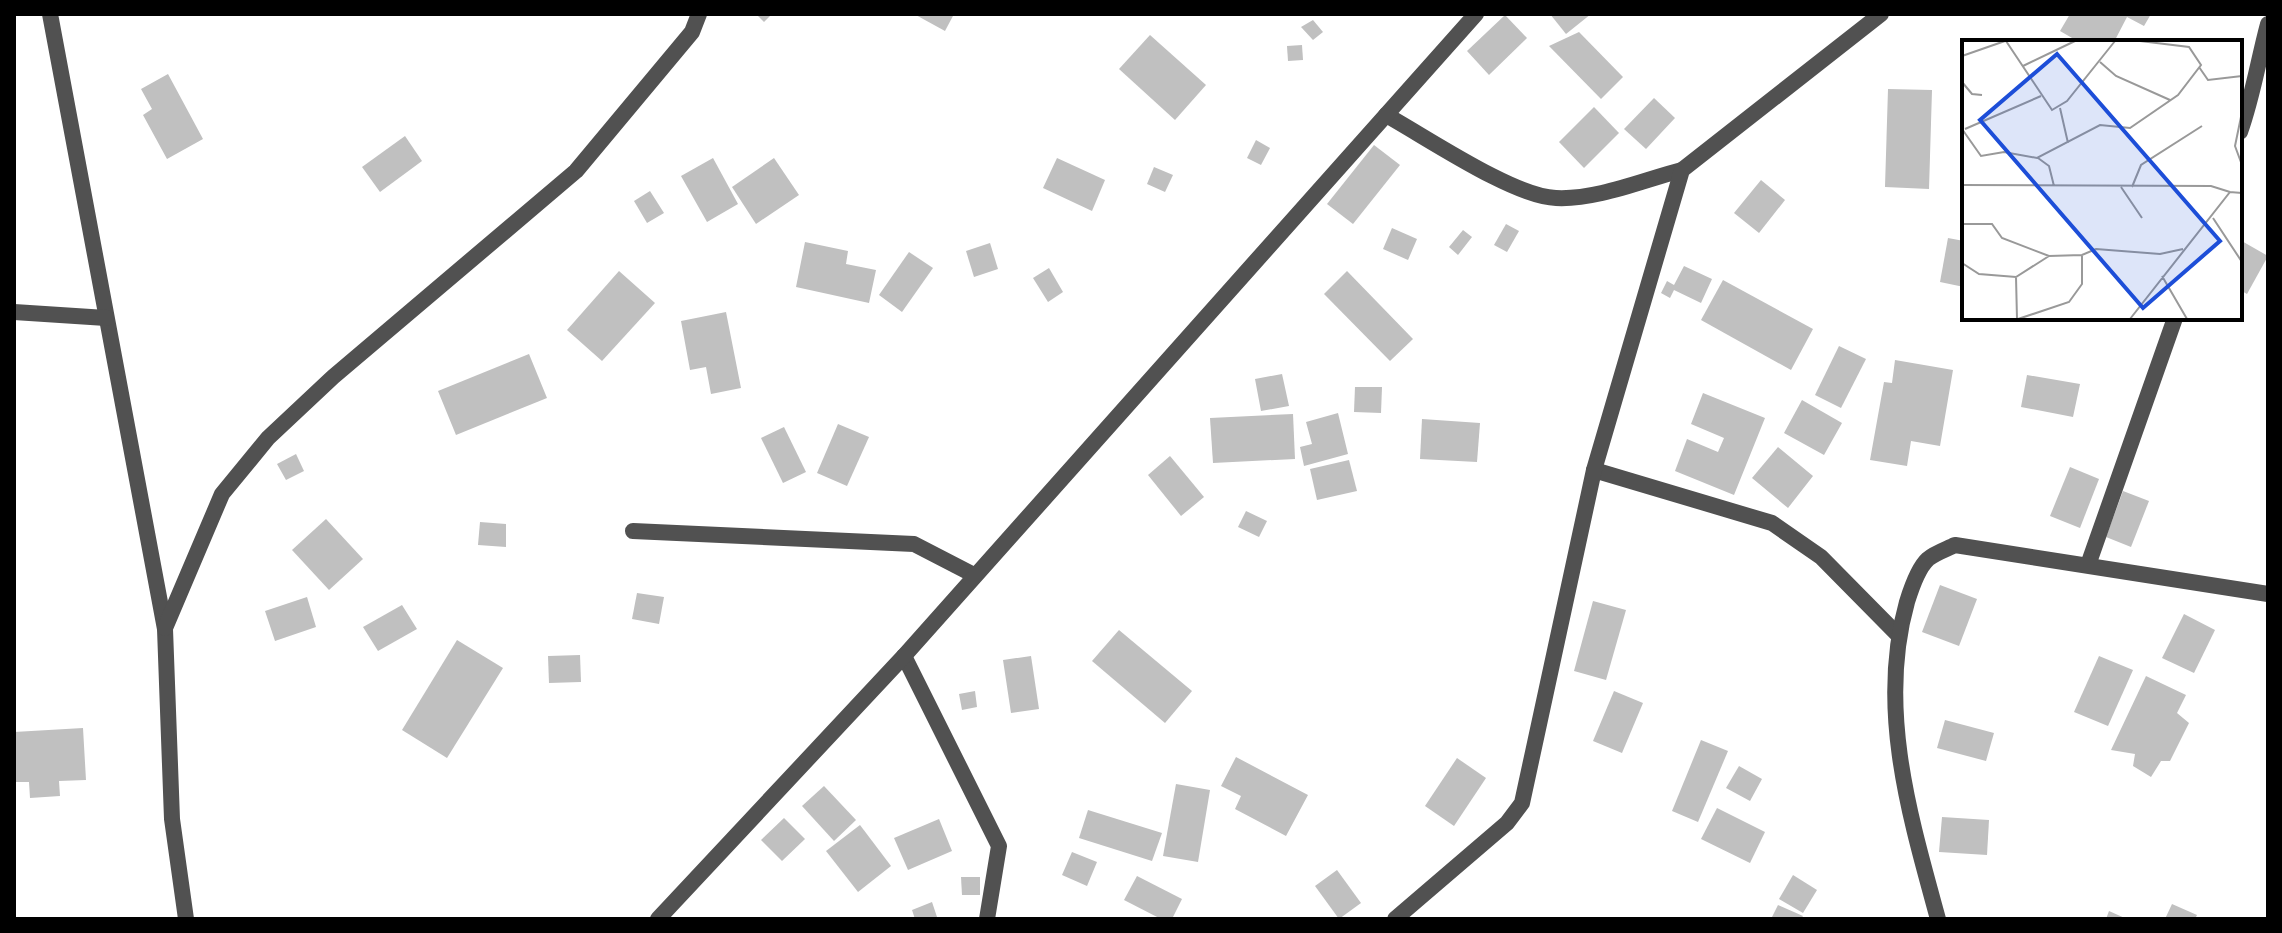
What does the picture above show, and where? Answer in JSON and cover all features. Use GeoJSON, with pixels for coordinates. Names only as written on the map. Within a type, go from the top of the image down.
{"type":"FeatureCollection","features":[{"type":"Feature","properties":{"kind":"street"},"geometry":{"type":"LineString","coordinates":[[50,14],[165,629],[172,819],[186,919]]}},
{"type":"Feature","properties":{"kind":"street"},"geometry":{"type":"LineString","coordinates":[[165,629],[222,494],[268,438],[355,357],[576,171],[692,32],[699,14]]}},
{"type":"Feature","properties":{"kind":"street"},"geometry":{"type":"LineString","coordinates":[[658,919],[904,656],[1476,14]]}},
{"type":"Feature","properties":{"kind":"street"},"geometry":{"type":"LineString","coordinates":[[1386,115],[1517,187],[1553,199],[1577,197],[1682,170],[1881,14]]}},
{"type":"Feature","properties":{"kind":"street"},"geometry":{"type":"LineString","coordinates":[[2242,127],[2255,91],[2255,71],[2268,24]]}},
{"type":"Feature","properties":{"kind":"street"},"geometry":{"type":"LineString","coordinates":[[1395,919],[1507,823],[1522,803],[1594,470],[1682,170]]}},
{"type":"Feature","properties":{"kind":"street"},"geometry":{"type":"LineString","coordinates":[[14,312],[106,318]]}},
{"type":"Feature","properties":{"kind":"street"},"geometry":{"type":"LineString","coordinates":[[2088,565],[2174,320]]}},
{"type":"Feature","properties":{"kind":"street"},"geometry":{"type":"LineString","coordinates":[[1594,470],[1772,523],[1821,557],[1898,635]]}},
{"type":"Feature","properties":{"kind":"street"},"geometry":{"type":"LineString","coordinates":[[633,531],[914,544],[974,575]]}},
{"type":"Feature","properties":{"kind":"street"},"geometry":{"type":"LineString","coordinates":[[1938,919],[1909,813],[1895,722],[1898,635],[1911,590],[1928,559],[1955,545],[2268,594]]}},
{"type":"Feature","properties":{"kind":"street"},"geometry":{"type":"LineString","coordinates":[[904,656],[999,846],[987,919]]}},
{"type":"Feature","properties":{"kind":"building"},"geometry":{"type":"Polygon","coordinates":[[[756,14],[772,14],[764,22],[756,14]]]}},
{"type":"Feature","properties":{"kind":"building"},"geometry":{"type":"Polygon","coordinates":[[[914,14],[954,14],[945,31],[914,14]]]}},
{"type":"Feature","properties":{"kind":"building"},"geometry":{"type":"Polygon","coordinates":[[[1550,14],[1591,14],[1566,34],[1550,14]]]}},
{"type":"Feature","properties":{"kind":"building"},"geometry":{"type":"Polygon","coordinates":[[[2070,14],[2151,14],[2144,26],[2127,17],[2115,40],[2076,40],[2060,31],[2070,14]]]}},
{"type":"Feature","properties":{"kind":"building"},"geometry":{"type":"Polygon","coordinates":[[[1505,15],[1527,38],[1489,75],[1467,51],[1505,15]]]}},
{"type":"Feature","properties":{"kind":"building"},"geometry":{"type":"Polygon","coordinates":[[[1313,20],[1323,32],[1313,40],[1301,27],[1313,20]]]}},
{"type":"Feature","properties":{"kind":"building"},"geometry":{"type":"Polygon","coordinates":[[[1579,32],[1623,77],[1601,99],[1549,46],[1579,32]]]}},
{"type":"Feature","properties":{"kind":"building"},"geometry":{"type":"Polygon","coordinates":[[[1150,35],[1206,85],[1175,120],[1119,69],[1150,35]]]}},
{"type":"Feature","properties":{"kind":"building"},"geometry":{"type":"Polygon","coordinates":[[[1302,45],[1303,60],[1288,61],[1287,46],[1302,45]]]}},
{"type":"Feature","properties":{"kind":"building"},"geometry":{"type":"Polygon","coordinates":[[[168,74],[203,139],[167,159],[143,115],[152,109],[141,89],[168,74]]]}},
{"type":"Feature","properties":{"kind":"building"},"geometry":{"type":"Polygon","coordinates":[[[1888,89],[1932,90],[1929,189],[1885,187],[1888,89]]]}},
{"type":"Feature","properties":{"kind":"building"},"geometry":{"type":"Polygon","coordinates":[[[1654,98],[1675,118],[1646,149],[1624,129],[1654,98]]]}},
{"type":"Feature","properties":{"kind":"building"},"geometry":{"type":"Polygon","coordinates":[[[1594,107],[1619,133],[1584,168],[1559,142],[1594,107]]]}},
{"type":"Feature","properties":{"kind":"building"},"geometry":{"type":"Polygon","coordinates":[[[405,136],[422,161],[380,192],[362,167],[405,136]]]}},
{"type":"Feature","properties":{"kind":"building"},"geometry":{"type":"Polygon","coordinates":[[[1256,140],[1270,148],[1261,165],[1247,158],[1256,140]]]}},
{"type":"Feature","properties":{"kind":"building"},"geometry":{"type":"Polygon","coordinates":[[[1374,145],[1400,165],[1353,224],[1327,204],[1374,145]]]}},
{"type":"Feature","properties":{"kind":"building"},"geometry":{"type":"Polygon","coordinates":[[[713,158],[738,204],[707,222],[681,176],[713,158]]]}},
{"type":"Feature","properties":{"kind":"building"},"geometry":{"type":"Polygon","coordinates":[[[774,158],[799,195],[756,224],[732,187],[774,158]]]}},
{"type":"Feature","properties":{"kind":"building"},"geometry":{"type":"Polygon","coordinates":[[[1057,158],[1105,180],[1092,211],[1043,188],[1057,158]]]}},
{"type":"Feature","properties":{"kind":"building"},"geometry":{"type":"Polygon","coordinates":[[[1154,167],[1173,175],[1165,192],[1147,184],[1154,167]]]}},
{"type":"Feature","properties":{"kind":"building"},"geometry":{"type":"Polygon","coordinates":[[[1761,180],[1785,200],[1759,233],[1734,213],[1761,180]]]}},
{"type":"Feature","properties":{"kind":"building"},"geometry":{"type":"Polygon","coordinates":[[[650,191],[664,213],[647,223],[634,201],[650,191]]]}},
{"type":"Feature","properties":{"kind":"building"},"geometry":{"type":"Polygon","coordinates":[[[1506,224],[1519,231],[1507,252],[1494,245],[1506,224]]]}},
{"type":"Feature","properties":{"kind":"building"},"geometry":{"type":"Polygon","coordinates":[[[1392,228],[1417,239],[1408,260],[1383,249],[1392,228]]]}},
{"type":"Feature","properties":{"kind":"building"},"geometry":{"type":"Polygon","coordinates":[[[1463,230],[1472,237],[1458,255],[1449,247],[1463,230]]]}},
{"type":"Feature","properties":{"kind":"building"},"geometry":{"type":"Polygon","coordinates":[[[1948,238],[1962,241],[1962,287],[1940,282],[1948,238]]]}},
{"type":"Feature","properties":{"kind":"building"},"geometry":{"type":"Polygon","coordinates":[[[2242,241],[2268,256],[2247,294],[2242,291],[2242,241]]]}},
{"type":"Feature","properties":{"kind":"building"},"geometry":{"type":"Polygon","coordinates":[[[805,242],[848,251],[846,264],[876,270],[869,303],[796,287],[805,242]]]}},
{"type":"Feature","properties":{"kind":"building"},"geometry":{"type":"Polygon","coordinates":[[[990,243],[998,269],[974,277],[966,251],[990,243]]]}},
{"type":"Feature","properties":{"kind":"building"},"geometry":{"type":"Polygon","coordinates":[[[909,252],[933,268],[902,312],[879,295],[909,252]]]}},
{"type":"Feature","properties":{"kind":"building"},"geometry":{"type":"Polygon","coordinates":[[[1684,266],[1712,279],[1701,303],[1674,290],[1670,298],[1661,293],[1667,281],[1674,285],[1684,266]]]}},
{"type":"Feature","properties":{"kind":"building"},"geometry":{"type":"Polygon","coordinates":[[[1049,268],[1063,292],[1048,302],[1033,278],[1049,268]]]}},
{"type":"Feature","properties":{"kind":"building"},"geometry":{"type":"Polygon","coordinates":[[[619,271],[655,303],[602,361],[567,330],[619,271]]]}},
{"type":"Feature","properties":{"kind":"building"},"geometry":{"type":"Polygon","coordinates":[[[1347,271],[1413,339],[1390,361],[1324,294],[1347,271]]]}},
{"type":"Feature","properties":{"kind":"building"},"geometry":{"type":"Polygon","coordinates":[[[1723,280],[1813,329],[1791,370],[1701,320],[1723,280]]]}},
{"type":"Feature","properties":{"kind":"building"},"geometry":{"type":"Polygon","coordinates":[[[726,312],[741,388],[711,394],[706,367],[690,370],[681,321],[726,312]]]}},
{"type":"Feature","properties":{"kind":"building"},"geometry":{"type":"Polygon","coordinates":[[[1839,346],[1866,359],[1841,408],[1815,395],[1839,346]]]}},
{"type":"Feature","properties":{"kind":"building"},"geometry":{"type":"Polygon","coordinates":[[[529,354],[547,398],[456,435],[438,391],[529,354]]]}},
{"type":"Feature","properties":{"kind":"building"},"geometry":{"type":"Polygon","coordinates":[[[1895,360],[1953,370],[1940,446],[1911,441],[1907,466],[1870,460],[1884,382],[1892,383],[1895,360]]]}},
{"type":"Feature","properties":{"kind":"building"},"geometry":{"type":"Polygon","coordinates":[[[1282,374],[1289,406],[1261,411],[1255,379],[1282,374]]]}},
{"type":"Feature","properties":{"kind":"building"},"geometry":{"type":"Polygon","coordinates":[[[2027,375],[2080,384],[2073,417],[2021,407],[2027,375]]]}},
{"type":"Feature","properties":{"kind":"building"},"geometry":{"type":"Polygon","coordinates":[[[1355,387],[1382,387],[1381,413],[1354,412],[1355,387]]]}},
{"type":"Feature","properties":{"kind":"building"},"geometry":{"type":"Polygon","coordinates":[[[1703,393],[1765,418],[1734,495],[1675,471],[1687,439],[1718,452],[1724,438],[1691,424],[1703,393]]]}},
{"type":"Feature","properties":{"kind":"building"},"geometry":{"type":"Polygon","coordinates":[[[1802,400],[1842,423],[1824,455],[1784,433],[1802,400]]]}},
{"type":"Feature","properties":{"kind":"building"},"geometry":{"type":"Polygon","coordinates":[[[1338,413],[1348,454],[1304,466],[1300,447],[1312,444],[1306,422],[1338,413]]]}},
{"type":"Feature","properties":{"kind":"building"},"geometry":{"type":"Polygon","coordinates":[[[1293,414],[1295,459],[1213,463],[1210,418],[1293,414]]]}},
{"type":"Feature","properties":{"kind":"building"},"geometry":{"type":"Polygon","coordinates":[[[1422,419],[1480,423],[1477,462],[1420,459],[1422,419]]]}},
{"type":"Feature","properties":{"kind":"building"},"geometry":{"type":"Polygon","coordinates":[[[838,424],[869,437],[847,486],[817,473],[838,424]]]}},
{"type":"Feature","properties":{"kind":"building"},"geometry":{"type":"Polygon","coordinates":[[[784,427],[806,472],[783,483],[761,438],[784,427]]]}},
{"type":"Feature","properties":{"kind":"building"},"geometry":{"type":"Polygon","coordinates":[[[1778,447],[1813,476],[1788,508],[1752,478],[1778,447]]]}},
{"type":"Feature","properties":{"kind":"building"},"geometry":{"type":"Polygon","coordinates":[[[296,454],[304,471],[286,480],[277,464],[296,454]]]}},
{"type":"Feature","properties":{"kind":"building"},"geometry":{"type":"Polygon","coordinates":[[[1170,456],[1204,497],[1181,516],[1148,475],[1170,456]]]}},
{"type":"Feature","properties":{"kind":"building"},"geometry":{"type":"Polygon","coordinates":[[[1349,460],[1357,491],[1317,500],[1310,469],[1349,460]]]}},
{"type":"Feature","properties":{"kind":"building"},"geometry":{"type":"Polygon","coordinates":[[[2070,467],[2099,479],[2080,528],[2050,516],[2070,467]]]}},
{"type":"Feature","properties":{"kind":"building"},"geometry":{"type":"Polygon","coordinates":[[[2123,491],[2149,501],[2131,547],[2106,537],[2123,491]]]}},
{"type":"Feature","properties":{"kind":"building"},"geometry":{"type":"Polygon","coordinates":[[[1246,511],[1267,521],[1259,537],[1238,527],[1246,511]]]}},
{"type":"Feature","properties":{"kind":"building"},"geometry":{"type":"Polygon","coordinates":[[[326,519],[363,559],[329,590],[292,550],[326,519]]]}},
{"type":"Feature","properties":{"kind":"building"},"geometry":{"type":"Polygon","coordinates":[[[480,522],[506,524],[506,547],[478,545],[480,522]]]}},
{"type":"Feature","properties":{"kind":"building"},"geometry":{"type":"Polygon","coordinates":[[[1940,585],[1977,599],[1959,646],[1922,632],[1940,585]]]}},
{"type":"Feature","properties":{"kind":"building"},"geometry":{"type":"Polygon","coordinates":[[[637,593],[664,597],[659,624],[632,619],[637,593]]]}},
{"type":"Feature","properties":{"kind":"building"},"geometry":{"type":"Polygon","coordinates":[[[307,597],[316,627],[275,641],[265,611],[307,597]]]}},
{"type":"Feature","properties":{"kind":"building"},"geometry":{"type":"Polygon","coordinates":[[[1593,601],[1626,610],[1606,680],[1574,671],[1593,601]]]}},
{"type":"Feature","properties":{"kind":"building"},"geometry":{"type":"Polygon","coordinates":[[[402,605],[417,629],[378,651],[363,627],[402,605]]]}},
{"type":"Feature","properties":{"kind":"building"},"geometry":{"type":"Polygon","coordinates":[[[2184,614],[2215,630],[2194,673],[2162,658],[2184,614]]]}},
{"type":"Feature","properties":{"kind":"building"},"geometry":{"type":"Polygon","coordinates":[[[1119,630],[1192,691],[1165,723],[1092,661],[1119,630]]]}},
{"type":"Feature","properties":{"kind":"building"},"geometry":{"type":"Polygon","coordinates":[[[457,640],[503,668],[447,758],[402,730],[457,640]]]}},
{"type":"Feature","properties":{"kind":"building"},"geometry":{"type":"Polygon","coordinates":[[[580,655],[581,682],[549,683],[548,656],[580,655]]]}},
{"type":"Feature","properties":{"kind":"building"},"geometry":{"type":"Polygon","coordinates":[[[1031,656],[1039,709],[1011,713],[1003,660],[1031,656]]]}},
{"type":"Feature","properties":{"kind":"building"},"geometry":{"type":"Polygon","coordinates":[[[2099,656],[2133,670],[2108,726],[2074,712],[2099,656]]]}},
{"type":"Feature","properties":{"kind":"building"},"geometry":{"type":"Polygon","coordinates":[[[2146,676],[2186,695],[2177,713],[2189,723],[2170,761],[2161,761],[2151,777],[2133,766],[2135,754],[2111,750],[2146,676]]]}},
{"type":"Feature","properties":{"kind":"building"},"geometry":{"type":"Polygon","coordinates":[[[975,691],[977,707],[962,710],[959,694],[975,691]]]}},
{"type":"Feature","properties":{"kind":"building"},"geometry":{"type":"Polygon","coordinates":[[[1614,691],[1643,703],[1622,753],[1593,741],[1614,691]]]}},
{"type":"Feature","properties":{"kind":"building"},"geometry":{"type":"Polygon","coordinates":[[[1945,720],[1994,733],[1986,761],[1937,748],[1945,720]]]}},
{"type":"Feature","properties":{"kind":"building"},"geometry":{"type":"Polygon","coordinates":[[[83,728],[86,780],[59,781],[60,796],[30,798],[29,782],[14,782],[14,732],[83,728]]]}},
{"type":"Feature","properties":{"kind":"building"},"geometry":{"type":"Polygon","coordinates":[[[1701,740],[1728,751],[1698,822],[1672,811],[1701,740]]]}},
{"type":"Feature","properties":{"kind":"building"},"geometry":{"type":"Polygon","coordinates":[[[1236,757],[1308,795],[1286,836],[1235,809],[1241,796],[1221,786],[1236,757]]]}},
{"type":"Feature","properties":{"kind":"building"},"geometry":{"type":"Polygon","coordinates":[[[1457,758],[1486,778],[1454,826],[1425,806],[1457,758]]]}},
{"type":"Feature","properties":{"kind":"building"},"geometry":{"type":"Polygon","coordinates":[[[1739,766],[1762,779],[1750,801],[1726,788],[1739,766]]]}},
{"type":"Feature","properties":{"kind":"building"},"geometry":{"type":"Polygon","coordinates":[[[1176,784],[1210,790],[1198,862],[1163,856],[1176,784]]]}},
{"type":"Feature","properties":{"kind":"building"},"geometry":{"type":"Polygon","coordinates":[[[824,786],[856,820],[834,841],[802,806],[824,786]]]}},
{"type":"Feature","properties":{"kind":"building"},"geometry":{"type":"Polygon","coordinates":[[[1717,808],[1765,832],[1750,863],[1701,839],[1717,808]]]}},
{"type":"Feature","properties":{"kind":"building"},"geometry":{"type":"Polygon","coordinates":[[[1088,810],[1162,833],[1152,861],[1079,838],[1088,810]]]}},
{"type":"Feature","properties":{"kind":"building"},"geometry":{"type":"Polygon","coordinates":[[[1942,817],[1989,820],[1987,855],[1939,852],[1942,817]]]}},
{"type":"Feature","properties":{"kind":"building"},"geometry":{"type":"Polygon","coordinates":[[[784,818],[805,839],[782,861],[761,840],[784,818]]]}},
{"type":"Feature","properties":{"kind":"building"},"geometry":{"type":"Polygon","coordinates":[[[939,819],[952,851],[908,870],[894,838],[939,819]]]}},
{"type":"Feature","properties":{"kind":"building"},"geometry":{"type":"Polygon","coordinates":[[[860,825],[891,866],[858,892],[826,851],[860,825]]]}},
{"type":"Feature","properties":{"kind":"building"},"geometry":{"type":"Polygon","coordinates":[[[1072,852],[1097,862],[1087,886],[1062,875],[1072,852]]]}},
{"type":"Feature","properties":{"kind":"building"},"geometry":{"type":"Polygon","coordinates":[[[1337,870],[1361,903],[1339,919],[1315,886],[1337,870]]]}},
{"type":"Feature","properties":{"kind":"building"},"geometry":{"type":"Polygon","coordinates":[[[1793,875],[1817,890],[1803,913],[1779,899],[1793,875]]]}},
{"type":"Feature","properties":{"kind":"building"},"geometry":{"type":"Polygon","coordinates":[[[1137,876],[1182,899],[1172,919],[1161,919],[1124,900],[1137,876]]]}},
{"type":"Feature","properties":{"kind":"building"},"geometry":{"type":"Polygon","coordinates":[[[961,877],[980,877],[980,895],[962,895],[961,877]]]}},
{"type":"Feature","properties":{"kind":"building"},"geometry":{"type":"Polygon","coordinates":[[[932,902],[937,917],[915,919],[912,910],[932,902]]]}},
{"type":"Feature","properties":{"kind":"building"},"geometry":{"type":"Polygon","coordinates":[[[2172,904],[2197,915],[2195,919],[2165,919],[2172,904]]]}},
{"type":"Feature","properties":{"kind":"building"},"geometry":{"type":"Polygon","coordinates":[[[1778,905],[1803,916],[1801,919],[1771,919],[1778,905]]]}},
{"type":"Feature","properties":{"kind":"building"},"geometry":{"type":"Polygon","coordinates":[[[2109,911],[2127,919],[2106,919],[2109,911]]]}}]}
